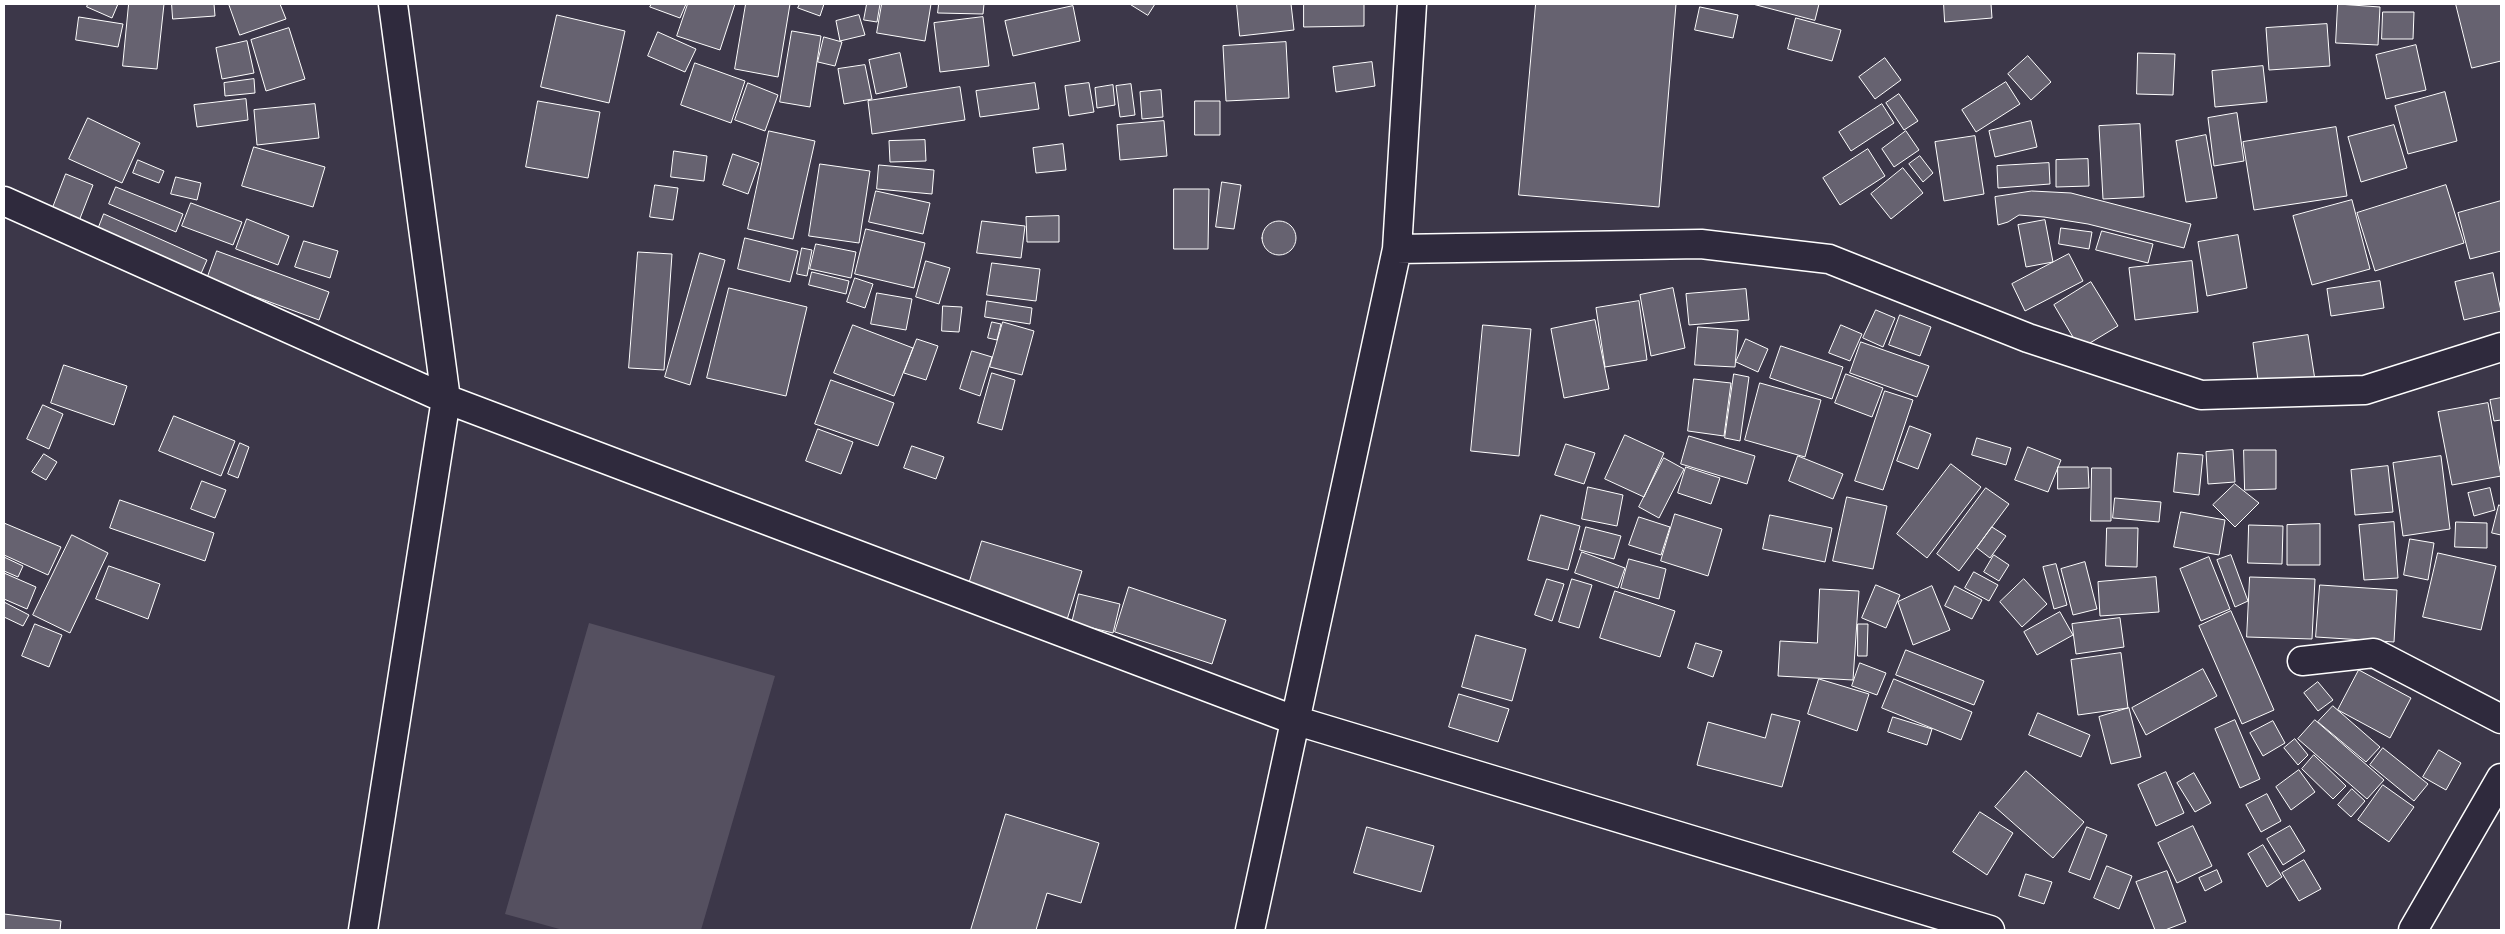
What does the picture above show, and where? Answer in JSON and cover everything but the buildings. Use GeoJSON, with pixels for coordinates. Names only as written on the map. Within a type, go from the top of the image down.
{"type":"FeatureCollection","features":[{"type":"Feature","properties":{"kind":"street"},"geometry":{"type":"LineString","coordinates":[[363,930],[446,400],[393,4]]}},
{"type":"Feature","properties":{"kind":"street"},"geometry":{"type":"LineString","coordinates":[[1250,930],[1397,249],[1412,4]]}},
{"type":"Feature","properties":{"kind":"street"},"geometry":{"type":"LineString","coordinates":[[4,201],[446,400],[1294,720],[1990,930]]}},
{"type":"Feature","properties":{"kind":"street"},"geometry":{"type":"LineString","coordinates":[[1397,249],[1701,244],[1830,259],[2028,338],[2201,395],[2365,390],[2501,347]]}},
{"type":"Feature","properties":{"kind":"street"},"geometry":{"type":"LineString","coordinates":[[2302,661],[2374,652],[2501,719]]}},
{"type":"Feature","properties":{"kind":"street"},"geometry":{"type":"LineString","coordinates":[[2413,930],[2501,778]]}},
{"type":"Feature","properties":{"kind":"shaded area"},"geometry":{"type":"Polygon","coordinates":[[[589,623],[775,676],[701,930],[563,930],[505,914],[589,623]]]}}]}
